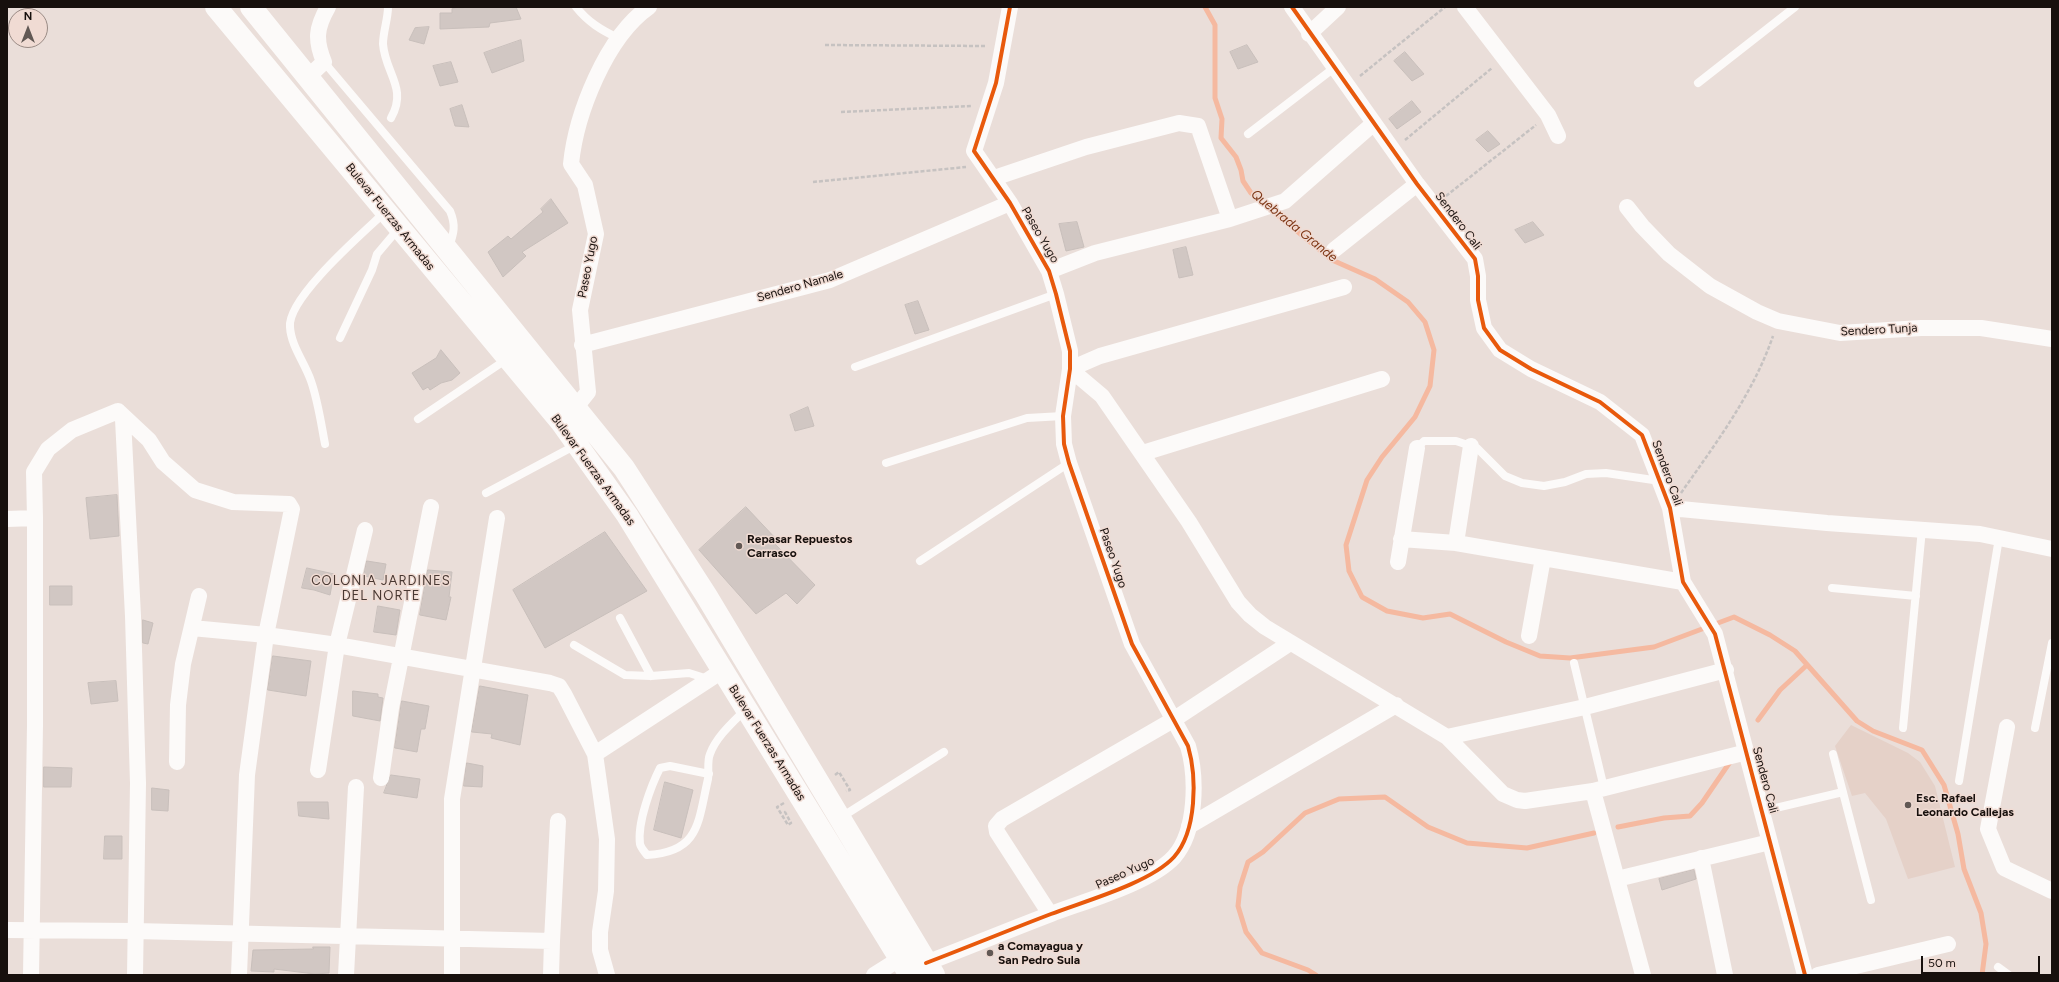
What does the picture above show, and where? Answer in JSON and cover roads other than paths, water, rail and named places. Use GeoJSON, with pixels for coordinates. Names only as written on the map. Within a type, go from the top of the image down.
{"type":"FeatureCollection","features":[{"type":"Feature","properties":{"kind":"highway","name":"Bulevar Fuerzas Armadas"},"geometry":{"type":"LineString","coordinates":[[216,7],[507,359],[561,422],[627,515],[716,675],[746,710],[918,968]]}},
{"type":"Feature","properties":{"kind":"highway","name":"Bulevar Fuerzas Armadas"},"geometry":{"type":"LineString","coordinates":[[251,7],[624,468],[710,602],[840,818],[918,968]]}},
{"type":"Feature","properties":{"kind":"street"},"geometry":{"type":"LineString","coordinates":[[308,78],[324,62],[318,46],[318,32],[328,7]]}},
{"type":"Feature","properties":{"kind":"street","name":"Paseo Yugo"},"geometry":{"type":"LineString","coordinates":[[576,407],[588,392],[582,345],[580,310],[596,234],[584,185],[571,164],[573,141],[590,92],[618,38],[640,13],[649,7]]}},
{"type":"Feature","properties":{"kind":"street","name":"Paseo Yugo"},"geometry":{"type":"LineString","coordinates":[[874,975],[918,968],[1050,914],[1130,884],[1165,866],[1181,846],[1189,826],[1194,791],[1192,758],[1188,746],[1132,644],[1069,463],[1064,444],[1063,416],[1070,369],[1070,351],[1049,272],[1010,203],[974,151],[996,83],[1010,7]]}},
{"type":"Feature","properties":{"kind":"street","name":"Sendero Cali"},"geometry":{"type":"LineString","coordinates":[[1292,7],[1309,34],[1394,149],[1417,184],[1475,259],[1478,276],[1478,300],[1484,328],[1500,350],[1531,369],[1600,402],[1642,435],[1670,508],[1683,582],[1704,613],[1715,634],[1726,670],[1805,975]]}},
{"type":"Feature","properties":{"kind":"street"},"geometry":{"type":"LineString","coordinates":[[1309,34],[1338,7]]}},
{"type":"Feature","properties":{"kind":"street"},"geometry":{"type":"LineString","coordinates":[[1465,7],[1548,115],[1558,136]]}},
{"type":"Feature","properties":{"kind":"street"},"geometry":{"type":"LineString","coordinates":[[989,172],[1179,123],[1198,126],[1230,219]]}},
{"type":"Feature","properties":{"kind":"street"},"geometry":{"type":"LineString","coordinates":[[1049,272],[1095,253],[1230,219],[1285,201],[1374,123]]}},
{"type":"Feature","properties":{"kind":"street"},"geometry":{"type":"LineString","coordinates":[[1334,250],[1417,184]]}},
{"type":"Feature","properties":{"kind":"street","name":"Sendero Namale"},"geometry":{"type":"LineString","coordinates":[[582,345],[830,280],[1010,203]]}},
{"type":"Feature","properties":{"kind":"street","name":"Sendero Tunja"},"geometry":{"type":"LineString","coordinates":[[1627,207],[1669,254],[1710,286],[1757,312],[1778,321],[1840,333],[1921,328],[1981,328],[2052,339]]}},
{"type":"Feature","properties":{"kind":"street"},"geometry":{"type":"LineString","coordinates":[[1344,287],[1100,356],[1070,369],[1102,396],[1143,453],[1189,522],[1238,602],[1265,627],[1448,737],[1509,798],[1525,801],[1598,790],[1747,752]]}},
{"type":"Feature","properties":{"kind":"street"},"geometry":{"type":"LineString","coordinates":[[1143,453],[1382,379]]}},
{"type":"Feature","properties":{"kind":"street"},"geometry":{"type":"LineString","coordinates":[[31,975],[35,725],[34,472],[48,449],[72,430],[118,411]]}},
{"type":"Feature","properties":{"kind":"street"},"geometry":{"type":"LineString","coordinates":[[118,411],[150,440],[163,462],[195,490],[233,502],[289,504],[292,509],[266,635],[247,774],[239,975]]}},
{"type":"Feature","properties":{"kind":"street"},"geometry":{"type":"LineString","coordinates":[[118,411],[123,419],[133,624],[138,783],[134,975]]}},
{"type":"Feature","properties":{"kind":"street"},"geometry":{"type":"LineString","coordinates":[[1456,543],[1471,446]]}},
{"type":"Feature","properties":{"kind":"street"},"geometry":{"type":"LineString","coordinates":[[1398,562],[1417,448]]}},
{"type":"Feature","properties":{"kind":"street"},"geometry":{"type":"LineString","coordinates":[[380,778],[401,656],[431,507]]}},
{"type":"Feature","properties":{"kind":"street"},"geometry":{"type":"LineString","coordinates":[[1670,508],[1980,534],[2052,548]]}},
{"type":"Feature","properties":{"kind":"street"},"geometry":{"type":"LineString","coordinates":[[7,519],[35,518]]}},
{"type":"Feature","properties":{"kind":"street"},"geometry":{"type":"LineString","coordinates":[[452,975],[452,798],[497,518]]}},
{"type":"Feature","properties":{"kind":"street"},"geometry":{"type":"LineString","coordinates":[[318,770],[337,645],[365,530]]}},
{"type":"Feature","properties":{"kind":"street"},"geometry":{"type":"LineString","coordinates":[[1401,539],[1456,543],[1683,582]]}},
{"type":"Feature","properties":{"kind":"street"},"geometry":{"type":"LineString","coordinates":[[1529,636],[1543,558]]}},
{"type":"Feature","properties":{"kind":"street"},"geometry":{"type":"LineString","coordinates":[[177,762],[183,664],[199,596]]}},
{"type":"Feature","properties":{"kind":"street"},"geometry":{"type":"LineString","coordinates":[[192,628],[266,635],[337,645],[550,683],[559,686],[595,754],[607,840],[606,891],[600,932],[600,950],[607,975]]}},
{"type":"Feature","properties":{"kind":"street"},"geometry":{"type":"LineString","coordinates":[[1050,914],[997,832],[996,826],[1002,819],[1173,720],[1290,643]]}},
{"type":"Feature","properties":{"kind":"street"},"geometry":{"type":"LineString","coordinates":[[1448,737],[1584,707],[1726,670]]}},
{"type":"Feature","properties":{"kind":"street"},"geometry":{"type":"LineString","coordinates":[[595,754],[716,675]]}},
{"type":"Feature","properties":{"kind":"street"},"geometry":{"type":"LineString","coordinates":[[1189,826],[1396,705]]}},
{"type":"Feature","properties":{"kind":"street"},"geometry":{"type":"LineString","coordinates":[[2008,727],[1988,829],[2004,868],[2052,891]]}},
{"type":"Feature","properties":{"kind":"street"},"geometry":{"type":"LineString","coordinates":[[346,975],[356,787]]}},
{"type":"Feature","properties":{"kind":"street"},"geometry":{"type":"LineString","coordinates":[[1598,790],[1618,879],[1644,975]]}},
{"type":"Feature","properties":{"kind":"street"},"geometry":{"type":"LineString","coordinates":[[551,975],[558,821]]}},
{"type":"Feature","properties":{"kind":"street"},"geometry":{"type":"LineString","coordinates":[[1618,879],[1770,842]]}},
{"type":"Feature","properties":{"kind":"street"},"geometry":{"type":"LineString","coordinates":[[1702,858],[1725,975]]}},
{"type":"Feature","properties":{"kind":"street"},"geometry":{"type":"LineString","coordinates":[[7,930],[135,931],[552,941]]}},
{"type":"Feature","properties":{"kind":"street"},"geometry":{"type":"LineString","coordinates":[[1818,975],[1948,944]]}},
{"type":"Feature","properties":{"kind":"lane"},"geometry":{"type":"LineString","coordinates":[[388,7],[383,43],[387,62],[398,94],[397,106],[391,118]]}},
{"type":"Feature","properties":{"kind":"lane"},"geometry":{"type":"LineString","coordinates":[[576,7],[586,19],[603,31],[618,38]]}},
{"type":"Feature","properties":{"kind":"lane"},"geometry":{"type":"LineString","coordinates":[[1698,83],[1795,7]]}},
{"type":"Feature","properties":{"kind":"lane"},"geometry":{"type":"LineString","coordinates":[[324,62],[450,210],[455,222],[454,234],[448,250]]}},
{"type":"Feature","properties":{"kind":"lane"},"geometry":{"type":"LineString","coordinates":[[1248,134],[1334,68]]}},
{"type":"Feature","properties":{"kind":"lane"},"geometry":{"type":"LineString","coordinates":[[340,338],[372,270],[377,254],[392,220]]}},
{"type":"Feature","properties":{"kind":"lane"},"geometry":{"type":"LineString","coordinates":[[325,444],[312,382],[292,339],[289,326],[292,314],[300,299],[320,276],[392,220]]}},
{"type":"Feature","properties":{"kind":"lane"},"geometry":{"type":"LineString","coordinates":[[855,367],[1056,294]]}},
{"type":"Feature","properties":{"kind":"lane"},"geometry":{"type":"LineString","coordinates":[[418,419],[507,359]]}},
{"type":"Feature","properties":{"kind":"lane"},"geometry":{"type":"LineString","coordinates":[[886,463],[1027,418],[1063,416]]}},
{"type":"Feature","properties":{"kind":"lane"},"geometry":{"type":"LineString","coordinates":[[1417,448],[1424,441],[1456,441],[1477,448],[1505,476],[1522,483],[1544,486],[1565,482],[1586,474],[1606,473],[1660,481]]}},
{"type":"Feature","properties":{"kind":"lane"},"geometry":{"type":"LineString","coordinates":[[486,493],[576,444]]}},
{"type":"Feature","properties":{"kind":"lane"},"geometry":{"type":"LineString","coordinates":[[920,561],[1069,463]]}},
{"type":"Feature","properties":{"kind":"lane"},"geometry":{"type":"LineString","coordinates":[[1903,728],[1922,529]]}},
{"type":"Feature","properties":{"kind":"lane"},"geometry":{"type":"LineString","coordinates":[[1959,781],[1999,538]]}},
{"type":"Feature","properties":{"kind":"lane"},"geometry":{"type":"LineString","coordinates":[[1832,588],[1916,596]]}},
{"type":"Feature","properties":{"kind":"lane"},"geometry":{"type":"LineString","coordinates":[[620,618],[651,676]]}},
{"type":"Feature","properties":{"kind":"lane"},"geometry":{"type":"LineString","coordinates":[[2035,728],[2052,643]]}},
{"type":"Feature","properties":{"kind":"lane"},"geometry":{"type":"LineString","coordinates":[[574,645],[625,675],[651,676],[689,673],[716,675]]}},
{"type":"Feature","properties":{"kind":"lane"},"geometry":{"type":"LineString","coordinates":[[1574,663],[1584,707],[1598,790]]}},
{"type":"Feature","properties":{"kind":"lane"},"geometry":{"type":"LineString","coordinates":[[709,774],[670,766],[660,768],[653,781],[640,828],[640,845],[647,855],[665,854],[688,842],[698,825],[709,774],[710,754],[725,730],[746,710]]}},
{"type":"Feature","properties":{"kind":"lane"},"geometry":{"type":"LineString","coordinates":[[840,818],[944,752]]}},
{"type":"Feature","properties":{"kind":"lane"},"geometry":{"type":"LineString","coordinates":[[1833,754],[1871,900]]}},
{"type":"Feature","properties":{"kind":"lane"},"geometry":{"type":"LineString","coordinates":[[1763,811],[1843,792]]}},
{"type":"Feature","properties":{"kind":"lane"},"geometry":{"type":"LineString","coordinates":[[1998,967],[2009,975]]}},
{"type":"Feature","properties":{"kind":"waterway","name":"Quebrada Grande"},"geometry":{"type":"LineString","coordinates":[[1205,7],[1215,25],[1215,98],[1222,119],[1221,138],[1236,157],[1243,181],[1251,193],[1332,260],[1375,279],[1408,302],[1425,322],[1434,350],[1430,386],[1415,417],[1382,457],[1367,480],[1346,545],[1349,571],[1362,597],[1387,611],[1423,618],[1450,614],[1506,642],[1540,656],[1570,658],[1654,647],[1734,617],[1770,635],[1795,651],[1857,721],[1873,731],[1922,750],[1944,785],[1958,834],[1964,869],[1981,913],[1986,944],[1982,975]]}},
{"type":"Feature","properties":{"kind":"waterway"},"geometry":{"type":"LineString","coordinates":[[1758,720],[1780,690],[1807,665]]}},
{"type":"Feature","properties":{"kind":"waterway"},"geometry":{"type":"LineString","coordinates":[[1618,827],[1664,818],[1690,816],[1702,803],[1730,762]]}},
{"type":"Feature","properties":{"kind":"waterway"},"geometry":{"type":"LineString","coordinates":[[1316,975],[1308,970],[1262,953],[1246,932],[1238,906],[1240,887],[1248,862],[1263,852],[1305,813],[1339,799],[1385,797],[1428,827],[1467,843],[1527,848],[1594,833]]}},
{"type":"Feature","properties":{"kind":"place","name":"Repasar Repuestos Carrasco"},"geometry":{"type":"Point","coordinates":[739,546]}},
{"type":"Feature","properties":{"kind":"place","name":"Esc. Rafael Leonardo Callejas"},"geometry":{"type":"Point","coordinates":[1908,805]}},
{"type":"Feature","properties":{"kind":"place","name":"a Comayagua y San Pedro Sula"},"geometry":{"type":"Point","coordinates":[990,953]}},
{"type":"Feature","properties":{"kind":"district","name":"COLONIA JARDINES DEL NORTE"},"geometry":{"type":"Point","coordinates":[381,588]}}]}
